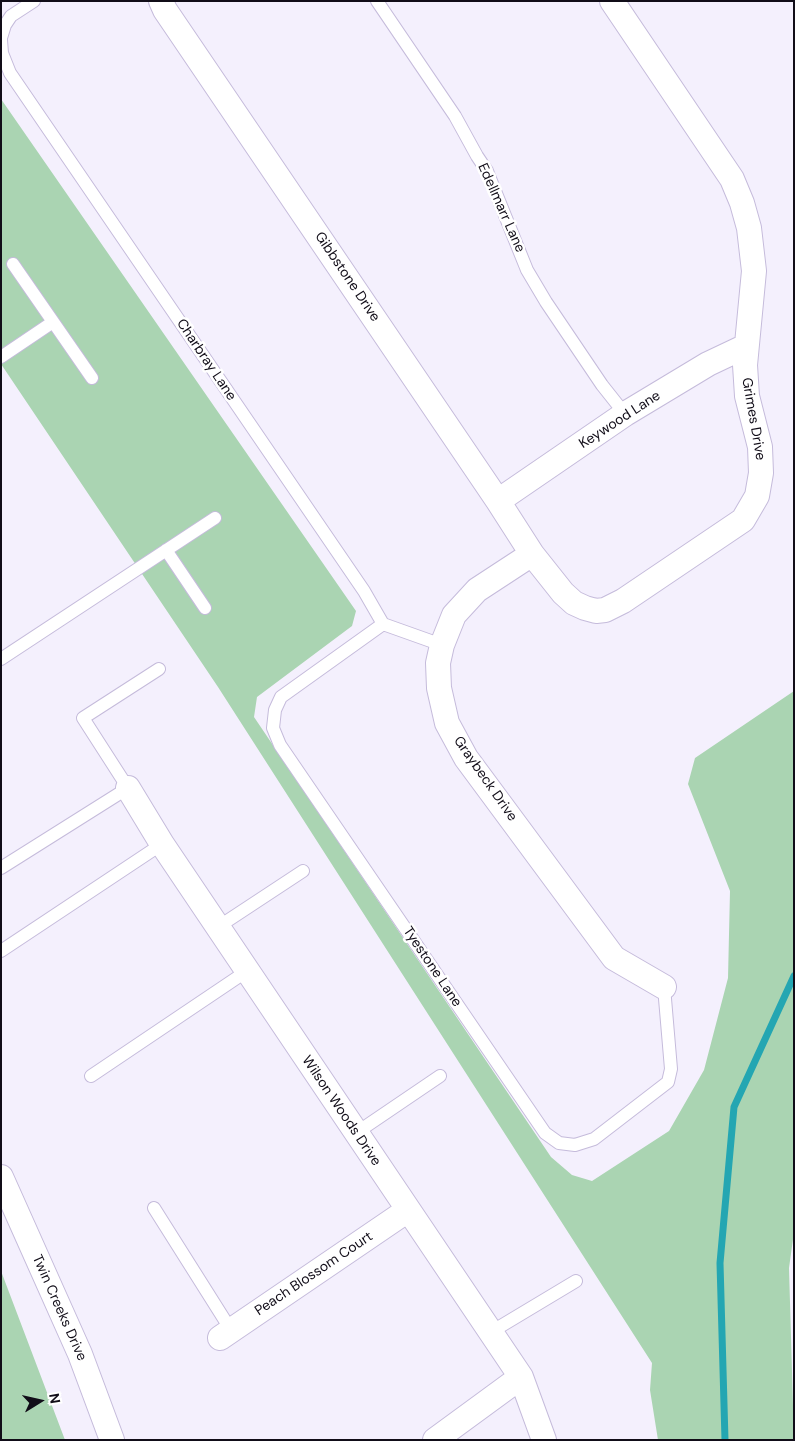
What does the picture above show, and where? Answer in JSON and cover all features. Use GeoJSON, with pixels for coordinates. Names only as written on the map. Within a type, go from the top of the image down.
{"type":"FeatureCollection","features":[{"type":"Feature","properties":{"kind":"street","name":"Gibbstone Drive"},"geometry":{"type":"LineString","coordinates":[[161,1],[165,10],[532,554]]}},
{"type":"Feature","properties":{"kind":"street","name":"Grimes Drive"},"geometry":{"type":"LineString","coordinates":[[532,554],[563,593],[574,603],[596,611],[605,610],[643,588],[743,520],[757,496],[761,473],[760,447],[746,396],[746,346],[754,271],[749,228],[742,202],[732,179],[612,1]]}},
{"type":"Feature","properties":{"kind":"street","name":"Keywood Lane"},"geometry":{"type":"LineString","coordinates":[[498,501],[625,414],[708,364],[746,346]]}},
{"type":"Feature","properties":{"kind":"street","name":"Graybeck Drive"},"geometry":{"type":"LineString","coordinates":[[532,554],[477,590],[454,615],[442,644],[438,663],[439,688],[447,723],[466,758],[614,958],[664,986]]}},
{"type":"Feature","properties":{"kind":"street","name":"Wilson Woods Drive"},"geometry":{"type":"LineString","coordinates":[[128,788],[162,844],[521,1377],[544,1440]]}},
{"type":"Feature","properties":{"kind":"street","name":"Twin Creeks Drive"},"geometry":{"type":"LineString","coordinates":[[1,1177],[80,1354],[112,1440]]}},
{"type":"Feature","properties":{"kind":"street","name":"Peach Blossom Court"},"geometry":{"type":"LineString","coordinates":[[226,1334],[408,1210]]}},
{"type":"Feature","properties":{"kind":"street"},"geometry":{"type":"LineString","coordinates":[[435,1440],[521,1377]]}},
{"type":"Feature","properties":{"kind":"lane","name":"Charbray Lane"},"geometry":{"type":"LineString","coordinates":[[34,1],[11,16],[1,39],[2,53],[10,74],[364,591],[383,624]]}},
{"type":"Feature","properties":{"kind":"lane","name":"Edellmarr Lane"},"geometry":{"type":"LineString","coordinates":[[377,1],[455,116],[476,156],[487,171],[527,270],[546,302],[602,385],[625,414]]}},
{"type":"Feature","properties":{"kind":"lane"},"geometry":{"type":"LineString","coordinates":[[13,264],[92,378]]}},
{"type":"Feature","properties":{"kind":"lane"},"geometry":{"type":"LineString","coordinates":[[1,357],[53,322]]}},
{"type":"Feature","properties":{"kind":"lane"},"geometry":{"type":"LineString","coordinates":[[1,659],[215,518]]}},
{"type":"Feature","properties":{"kind":"lane"},"geometry":{"type":"LineString","coordinates":[[166,550],[205,608]]}},
{"type":"Feature","properties":{"kind":"lane"},"geometry":{"type":"LineString","coordinates":[[383,624],[442,644]]}},
{"type":"Feature","properties":{"kind":"lane","name":"Tyestone Lane"},"geometry":{"type":"LineString","coordinates":[[383,624],[281,697],[275,710],[273,728],[280,745],[545,1133],[559,1143],[575,1145],[594,1139],[668,1082],[671,1068],[664,986]]}},
{"type":"Feature","properties":{"kind":"lane"},"geometry":{"type":"LineString","coordinates":[[1,868],[128,788],[83,718],[159,670]]}},
{"type":"Feature","properties":{"kind":"lane"},"geometry":{"type":"LineString","coordinates":[[1,951],[162,844]]}},
{"type":"Feature","properties":{"kind":"lane"},"geometry":{"type":"LineString","coordinates":[[218,927],[303,870]]}},
{"type":"Feature","properties":{"kind":"lane"},"geometry":{"type":"LineString","coordinates":[[91,1076],[247,971]]}},
{"type":"Feature","properties":{"kind":"lane"},"geometry":{"type":"LineString","coordinates":[[356,1133],[440,1076]]}},
{"type":"Feature","properties":{"kind":"lane"},"geometry":{"type":"LineString","coordinates":[[154,1208],[226,1334]]}},
{"type":"Feature","properties":{"kind":"lane"},"geometry":{"type":"LineString","coordinates":[[490,1332],[576,1281]]}},
{"type":"Feature","properties":{"kind":"green space"},"geometry":{"type":"Polygon","coordinates":[[[1,99],[356,611],[352,626],[257,697],[254,717],[551,1157],[572,1175],[592,1181],[669,1131],[704,1070],[728,978],[730,891],[688,784],[695,758],[794,691],[794,1232],[789,1268],[794,1440],[658,1440],[650,1390],[652,1363],[218,687],[1,364],[1,99]]]}},
{"type":"Feature","properties":{"kind":"green space"},"geometry":{"type":"Polygon","coordinates":[[[1,1271],[65,1440],[1,1440],[1,1271]]]}},
{"type":"Feature","properties":{"kind":"waterway"},"geometry":{"type":"LineString","coordinates":[[725,1440],[720,1263],[734,1107],[794,976]]}}]}
